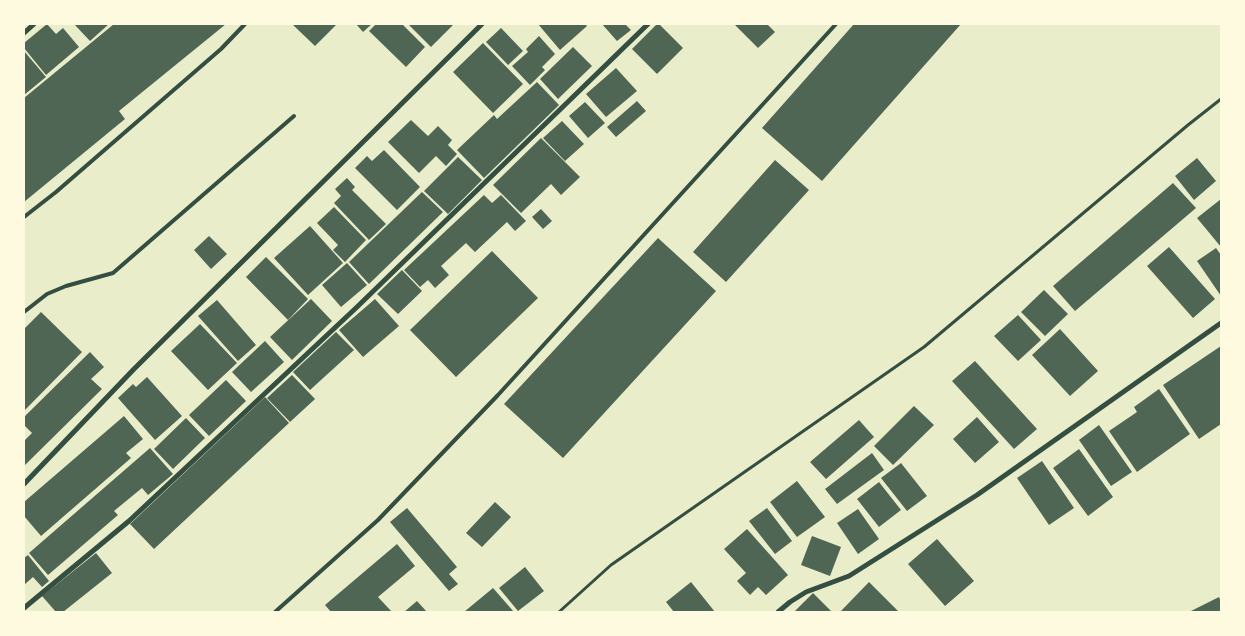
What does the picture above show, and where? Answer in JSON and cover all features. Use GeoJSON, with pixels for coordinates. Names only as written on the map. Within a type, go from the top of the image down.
{"type":"FeatureCollection","features":[{"type":"Feature","properties":{"kind":"street"},"geometry":{"type":"LineString","coordinates":[[24,33],[34,24]]}},
{"type":"Feature","properties":{"kind":"street"},"geometry":{"type":"LineString","coordinates":[[24,484],[134,369],[482,24]]}},
{"type":"Feature","properties":{"kind":"street"},"geometry":{"type":"LineString","coordinates":[[24,608],[136,514],[357,307],[648,24]]}},
{"type":"Feature","properties":{"kind":"street"},"geometry":{"type":"LineString","coordinates":[[778,612],[806,592],[849,576],[977,495],[1221,323]]}},
{"type":"Feature","properties":{"kind":"lane"},"geometry":{"type":"LineString","coordinates":[[24,217],[56,192],[213,56],[245,24]]}},
{"type":"Feature","properties":{"kind":"lane"},"geometry":{"type":"LineString","coordinates":[[275,612],[378,520],[491,402],[836,24]]}},
{"type":"Feature","properties":{"kind":"lane"},"geometry":{"type":"LineString","coordinates":[[24,312],[47,294],[66,286],[113,273],[294,116]]}},
{"type":"Feature","properties":{"kind":"path"},"geometry":{"type":"LineString","coordinates":[[559,612],[611,565],[924,347],[1180,131],[1221,99]]}},
{"type":"Feature","properties":{"kind":"building"},"geometry":{"type":"Polygon","coordinates":[[[47,24],[56,34],[63,28],[79,47],[46,75],[24,48],[24,43],[47,24]]]}},
{"type":"Feature","properties":{"kind":"building"},"geometry":{"type":"Polygon","coordinates":[[[74,24],[109,24],[90,41],[74,24]]]}},
{"type":"Feature","properties":{"kind":"building"},"geometry":{"type":"Polygon","coordinates":[[[114,24],[226,24],[119,111],[125,119],[24,202],[24,98],[114,24]]]}},
{"type":"Feature","properties":{"kind":"building"},"geometry":{"type":"Polygon","coordinates":[[[292,24],[337,24],[315,46],[292,24]]]}},
{"type":"Feature","properties":{"kind":"building"},"geometry":{"type":"Polygon","coordinates":[[[356,24],[372,24],[363,32],[356,24]]]}},
{"type":"Feature","properties":{"kind":"building"},"geometry":{"type":"Polygon","coordinates":[[[376,24],[402,24],[425,47],[406,67],[369,31],[376,24]]]}},
{"type":"Feature","properties":{"kind":"building"},"geometry":{"type":"Polygon","coordinates":[[[408,24],[454,24],[431,47],[408,24]]]}},
{"type":"Feature","properties":{"kind":"building"},"geometry":{"type":"Polygon","coordinates":[[[538,24],[585,24],[587,26],[560,50],[538,24]]]}},
{"type":"Feature","properties":{"kind":"building"},"geometry":{"type":"Polygon","coordinates":[[[602,24],[625,24],[631,30],[617,41],[602,24]]]}},
{"type":"Feature","properties":{"kind":"building"},"geometry":{"type":"Polygon","coordinates":[[[657,24],[683,48],[657,74],[632,49],[657,24]]]}},
{"type":"Feature","properties":{"kind":"building"},"geometry":{"type":"Polygon","coordinates":[[[734,24],[767,24],[775,32],[758,48],[734,24]]]}},
{"type":"Feature","properties":{"kind":"building"},"geometry":{"type":"Polygon","coordinates":[[[854,24],[961,24],[822,181],[762,128],[854,24]]]}},
{"type":"Feature","properties":{"kind":"building"},"geometry":{"type":"Polygon","coordinates":[[[501,28],[523,51],[508,65],[486,42],[501,28]]]}},
{"type":"Feature","properties":{"kind":"building"},"geometry":{"type":"Polygon","coordinates":[[[539,36],[555,54],[542,67],[545,70],[530,85],[512,66],[528,52],[526,49],[539,36]]]}},
{"type":"Feature","properties":{"kind":"building"},"geometry":{"type":"Polygon","coordinates":[[[483,43],[523,84],[493,113],[453,72],[483,43]]]}},
{"type":"Feature","properties":{"kind":"building"},"geometry":{"type":"Polygon","coordinates":[[[573,47],[592,66],[558,99],[540,79],[573,47]]]}},
{"type":"Feature","properties":{"kind":"building"},"geometry":{"type":"Polygon","coordinates":[[[24,51],[46,77],[24,95],[24,51]]]}},
{"type":"Feature","properties":{"kind":"building"},"geometry":{"type":"Polygon","coordinates":[[[616,68],[637,91],[606,117],[586,94],[616,68]]]}},
{"type":"Feature","properties":{"kind":"building"},"geometry":{"type":"Polygon","coordinates":[[[537,82],[559,105],[484,178],[457,150],[494,115],[497,119],[537,82]]]}},
{"type":"Feature","properties":{"kind":"building"},"geometry":{"type":"Polygon","coordinates":[[[637,101],[646,111],[616,137],[607,127],[637,101]]]}},
{"type":"Feature","properties":{"kind":"building"},"geometry":{"type":"Polygon","coordinates":[[[585,102],[605,123],[588,138],[569,116],[585,102]]]}},
{"type":"Feature","properties":{"kind":"building"},"geometry":{"type":"Polygon","coordinates":[[[411,120],[428,136],[438,126],[452,140],[448,145],[457,154],[446,166],[436,156],[419,173],[388,142],[411,120]]]}},
{"type":"Feature","properties":{"kind":"building"},"geometry":{"type":"Polygon","coordinates":[[[562,121],[584,144],[565,161],[543,138],[562,121]]]}},
{"type":"Feature","properties":{"kind":"building"},"geometry":{"type":"Polygon","coordinates":[[[541,138],[580,177],[561,195],[551,184],[521,213],[493,185],[541,138]]]}},
{"type":"Feature","properties":{"kind":"building"},"geometry":{"type":"Polygon","coordinates":[[[384,150],[420,187],[397,210],[355,168],[367,156],[372,161],[384,150]]]}},
{"type":"Feature","properties":{"kind":"building"},"geometry":{"type":"Polygon","coordinates":[[[458,157],[482,180],[448,214],[424,191],[458,157]]]}},
{"type":"Feature","properties":{"kind":"building"},"geometry":{"type":"Polygon","coordinates":[[[1197,158],[1216,181],[1194,200],[1175,176],[1197,158]]]}},
{"type":"Feature","properties":{"kind":"building"},"geometry":{"type":"Polygon","coordinates":[[[775,160],[809,190],[726,282],[693,252],[775,160]]]}},
{"type":"Feature","properties":{"kind":"building"},"geometry":{"type":"Polygon","coordinates":[[[347,178],[355,187],[352,190],[386,224],[369,240],[334,203],[341,196],[335,189],[347,178]]]}},
{"type":"Feature","properties":{"kind":"building"},"geometry":{"type":"Polygon","coordinates":[[[1173,183],[1196,208],[1075,311],[1053,286],[1173,183]]]}},
{"type":"Feature","properties":{"kind":"building"},"geometry":{"type":"Polygon","coordinates":[[[422,192],[443,212],[369,284],[349,262],[422,192]]]}},
{"type":"Feature","properties":{"kind":"building"},"geometry":{"type":"Polygon","coordinates":[[[484,195],[492,203],[501,195],[526,221],[515,231],[507,222],[475,252],[466,243],[441,266],[449,275],[435,288],[428,280],[420,287],[404,270],[484,195]]]}},
{"type":"Feature","properties":{"kind":"building"},"geometry":{"type":"Polygon","coordinates":[[[1221,199],[1221,247],[1197,218],[1221,199]]]}},
{"type":"Feature","properties":{"kind":"building"},"geometry":{"type":"Polygon","coordinates":[[[334,207],[366,240],[345,262],[333,250],[338,245],[317,223],[334,207]]]}},
{"type":"Feature","properties":{"kind":"building"},"geometry":{"type":"Polygon","coordinates":[[[541,209],[552,221],[543,229],[532,217],[541,209]]]}},
{"type":"Feature","properties":{"kind":"building"},"geometry":{"type":"Polygon","coordinates":[[[310,226],[343,263],[308,295],[274,258],[310,226]]]}},
{"type":"Feature","properties":{"kind":"building"},"geometry":{"type":"Polygon","coordinates":[[[209,236],[227,254],[211,269],[194,250],[209,236]]]}},
{"type":"Feature","properties":{"kind":"building"},"geometry":{"type":"Polygon","coordinates":[[[658,238],[716,291],[563,458],[504,404],[658,238]]]}},
{"type":"Feature","properties":{"kind":"building"},"geometry":{"type":"Polygon","coordinates":[[[1169,247],[1215,299],[1193,318],[1147,266],[1169,247]]]}},
{"type":"Feature","properties":{"kind":"building"},"geometry":{"type":"Polygon","coordinates":[[[1216,248],[1221,255],[1221,296],[1197,261],[1216,248]]]}},
{"type":"Feature","properties":{"kind":"building"},"geometry":{"type":"Polygon","coordinates":[[[492,251],[538,298],[456,377],[410,330],[492,251]]]}},
{"type":"Feature","properties":{"kind":"building"},"geometry":{"type":"Polygon","coordinates":[[[266,257],[308,299],[288,320],[246,277],[266,257]]]}},
{"type":"Feature","properties":{"kind":"building"},"geometry":{"type":"Polygon","coordinates":[[[347,263],[367,285],[341,307],[322,285],[347,263]]]}},
{"type":"Feature","properties":{"kind":"building"},"geometry":{"type":"Polygon","coordinates":[[[402,270],[422,291],[398,314],[377,294],[402,270]]]}},
{"type":"Feature","properties":{"kind":"building"},"geometry":{"type":"Polygon","coordinates":[[[1044,290],[1068,314],[1045,336],[1021,312],[1044,290]]]}},
{"type":"Feature","properties":{"kind":"building"},"geometry":{"type":"Polygon","coordinates":[[[311,299],[332,321],[292,360],[270,337],[311,299]]]}},
{"type":"Feature","properties":{"kind":"building"},"geometry":{"type":"Polygon","coordinates":[[[375,299],[399,326],[363,357],[339,330],[375,299]]]}},
{"type":"Feature","properties":{"kind":"building"},"geometry":{"type":"Polygon","coordinates":[[[217,300],[256,345],[238,361],[198,316],[217,300]]]}},
{"type":"Feature","properties":{"kind":"building"},"geometry":{"type":"Polygon","coordinates":[[[41,312],[82,352],[24,411],[24,329],[41,312]]]}},
{"type":"Feature","properties":{"kind":"building"},"geometry":{"type":"Polygon","coordinates":[[[1018,315],[1041,340],[1018,361],[994,336],[1018,315]]]}},
{"type":"Feature","properties":{"kind":"building"},"geometry":{"type":"Polygon","coordinates":[[[200,324],[237,363],[208,390],[171,351],[200,324]]]}},
{"type":"Feature","properties":{"kind":"building"},"geometry":{"type":"Polygon","coordinates":[[[1060,329],[1098,371],[1070,396],[1032,355],[1060,329]]]}},
{"type":"Feature","properties":{"kind":"building"},"geometry":{"type":"Polygon","coordinates":[[[336,332],[354,350],[310,390],[293,372],[336,332]]]}},
{"type":"Feature","properties":{"kind":"building"},"geometry":{"type":"Polygon","coordinates":[[[265,341],[284,362],[251,392],[232,372],[265,341]]]}},
{"type":"Feature","properties":{"kind":"building"},"geometry":{"type":"Polygon","coordinates":[[[1221,346],[1221,424],[1199,439],[1163,385],[1221,346]]]}},
{"type":"Feature","properties":{"kind":"building"},"geometry":{"type":"Polygon","coordinates":[[[90,352],[104,367],[91,379],[102,389],[24,466],[24,441],[32,433],[24,425],[24,417],[90,352]]]}},
{"type":"Feature","properties":{"kind":"building"},"geometry":{"type":"Polygon","coordinates":[[[975,361],[1037,429],[1014,449],[952,381],[975,361]]]}},
{"type":"Feature","properties":{"kind":"building"},"geometry":{"type":"Polygon","coordinates":[[[292,375],[315,399],[290,422],[267,398],[292,375]]]}},
{"type":"Feature","properties":{"kind":"building"},"geometry":{"type":"Polygon","coordinates":[[[147,377],[182,416],[155,440],[118,398],[133,384],[136,387],[147,377]]]}},
{"type":"Feature","properties":{"kind":"building"},"geometry":{"type":"Polygon","coordinates":[[[226,380],[246,401],[209,436],[189,415],[226,380]]]}},
{"type":"Feature","properties":{"kind":"building"},"geometry":{"type":"Polygon","coordinates":[[[1159,389],[1190,434],[1137,472],[1109,431],[1137,412],[1134,407],[1159,389]]]}},
{"type":"Feature","properties":{"kind":"building"},"geometry":{"type":"Polygon","coordinates":[[[265,397],[289,423],[154,549],[130,524],[265,397]]]}},
{"type":"Feature","properties":{"kind":"building"},"geometry":{"type":"Polygon","coordinates":[[[914,406],[934,425],[893,465],[874,446],[914,406]]]}},
{"type":"Feature","properties":{"kind":"building"},"geometry":{"type":"Polygon","coordinates":[[[124,416],[143,439],[126,453],[131,458],[41,536],[24,516],[24,502],[124,416]]]}},
{"type":"Feature","properties":{"kind":"building"},"geometry":{"type":"Polygon","coordinates":[[[977,417],[999,442],[975,463],[953,439],[977,417]]]}},
{"type":"Feature","properties":{"kind":"building"},"geometry":{"type":"Polygon","coordinates":[[[186,418],[205,438],[173,469],[154,449],[186,418]]]}},
{"type":"Feature","properties":{"kind":"building"},"geometry":{"type":"Polygon","coordinates":[[[859,420],[874,437],[826,479],[810,462],[859,420]]]}},
{"type":"Feature","properties":{"kind":"building"},"geometry":{"type":"Polygon","coordinates":[[[1099,425],[1132,472],[1111,486],[1079,440],[1099,425]]]}},
{"type":"Feature","properties":{"kind":"building"},"geometry":{"type":"Polygon","coordinates":[[[150,448],[173,474],[148,495],[142,488],[114,511],[118,515],[48,575],[29,553],[150,448]]]}},
{"type":"Feature","properties":{"kind":"building"},"geometry":{"type":"Polygon","coordinates":[[[1079,449],[1113,497],[1088,516],[1053,468],[1079,449]]]}},
{"type":"Feature","properties":{"kind":"building"},"geometry":{"type":"Polygon","coordinates":[[[872,453],[884,470],[837,504],[825,489],[872,453]]]}},
{"type":"Feature","properties":{"kind":"building"},"geometry":{"type":"Polygon","coordinates":[[[1042,461],[1074,508],[1049,525],[1017,478],[1042,461]]]}},
{"type":"Feature","properties":{"kind":"building"},"geometry":{"type":"Polygon","coordinates":[[[901,463],[927,496],[907,511],[881,478],[901,463]]]}},
{"type":"Feature","properties":{"kind":"building"},"geometry":{"type":"Polygon","coordinates":[[[797,481],[825,517],[797,537],[770,502],[797,481]]]}},
{"type":"Feature","properties":{"kind":"building"},"geometry":{"type":"Polygon","coordinates":[[[879,482],[901,510],[879,527],[857,499],[879,482]]]}},
{"type":"Feature","properties":{"kind":"building"},"geometry":{"type":"Polygon","coordinates":[[[495,502],[511,517],[482,547],[466,533],[495,502]]]}},
{"type":"Feature","properties":{"kind":"building"},"geometry":{"type":"Polygon","coordinates":[[[407,508],[457,567],[449,574],[458,584],[449,591],[390,522],[407,508]]]}},
{"type":"Feature","properties":{"kind":"building"},"geometry":{"type":"Polygon","coordinates":[[[767,508],[792,541],[775,554],[749,521],[767,508]]]}},
{"type":"Feature","properties":{"kind":"building"},"geometry":{"type":"Polygon","coordinates":[[[858,509],[879,539],[858,554],[837,523],[858,509]]]}},
{"type":"Feature","properties":{"kind":"building"},"geometry":{"type":"Polygon","coordinates":[[[747,529],[788,575],[766,595],[758,587],[750,595],[737,581],[746,573],[724,549],[747,529]]]}},
{"type":"Feature","properties":{"kind":"building"},"geometry":{"type":"Polygon","coordinates":[[[812,536],[841,547],[830,576],[801,565],[812,536]]]}},
{"type":"Feature","properties":{"kind":"building"},"geometry":{"type":"Polygon","coordinates":[[[937,539],[974,581],[945,606],[908,564],[937,539]]]}},
{"type":"Feature","properties":{"kind":"building"},"geometry":{"type":"Polygon","coordinates":[[[397,544],[415,566],[378,597],[392,612],[331,612],[325,605],[397,544]]]}},
{"type":"Feature","properties":{"kind":"building"},"geometry":{"type":"Polygon","coordinates":[[[96,553],[112,573],[63,612],[56,612],[42,596],[96,553]]]}},
{"type":"Feature","properties":{"kind":"building"},"geometry":{"type":"Polygon","coordinates":[[[28,555],[49,581],[42,587],[33,577],[24,585],[24,558],[28,555]]]}},
{"type":"Feature","properties":{"kind":"building"},"geometry":{"type":"Polygon","coordinates":[[[525,567],[544,591],[518,611],[499,588],[525,567]]]}},
{"type":"Feature","properties":{"kind":"building"},"geometry":{"type":"Polygon","coordinates":[[[691,582],[715,612],[674,612],[666,602],[691,582]]]}},
{"type":"Feature","properties":{"kind":"building"},"geometry":{"type":"Polygon","coordinates":[[[869,582],[899,612],[841,611],[869,582]]]}},
{"type":"Feature","properties":{"kind":"building"},"geometry":{"type":"Polygon","coordinates":[[[493,588],[514,612],[464,612],[493,588]]]}},
{"type":"Feature","properties":{"kind":"building"},"geometry":{"type":"Polygon","coordinates":[[[813,593],[832,612],[794,612],[813,593]]]}},
{"type":"Feature","properties":{"kind":"building"},"geometry":{"type":"Polygon","coordinates":[[[1219,597],[1221,612],[1189,612],[1219,597]]]}},
{"type":"Feature","properties":{"kind":"building"},"geometry":{"type":"Polygon","coordinates":[[[417,601],[427,612],[404,612],[417,601]]]}}]}
